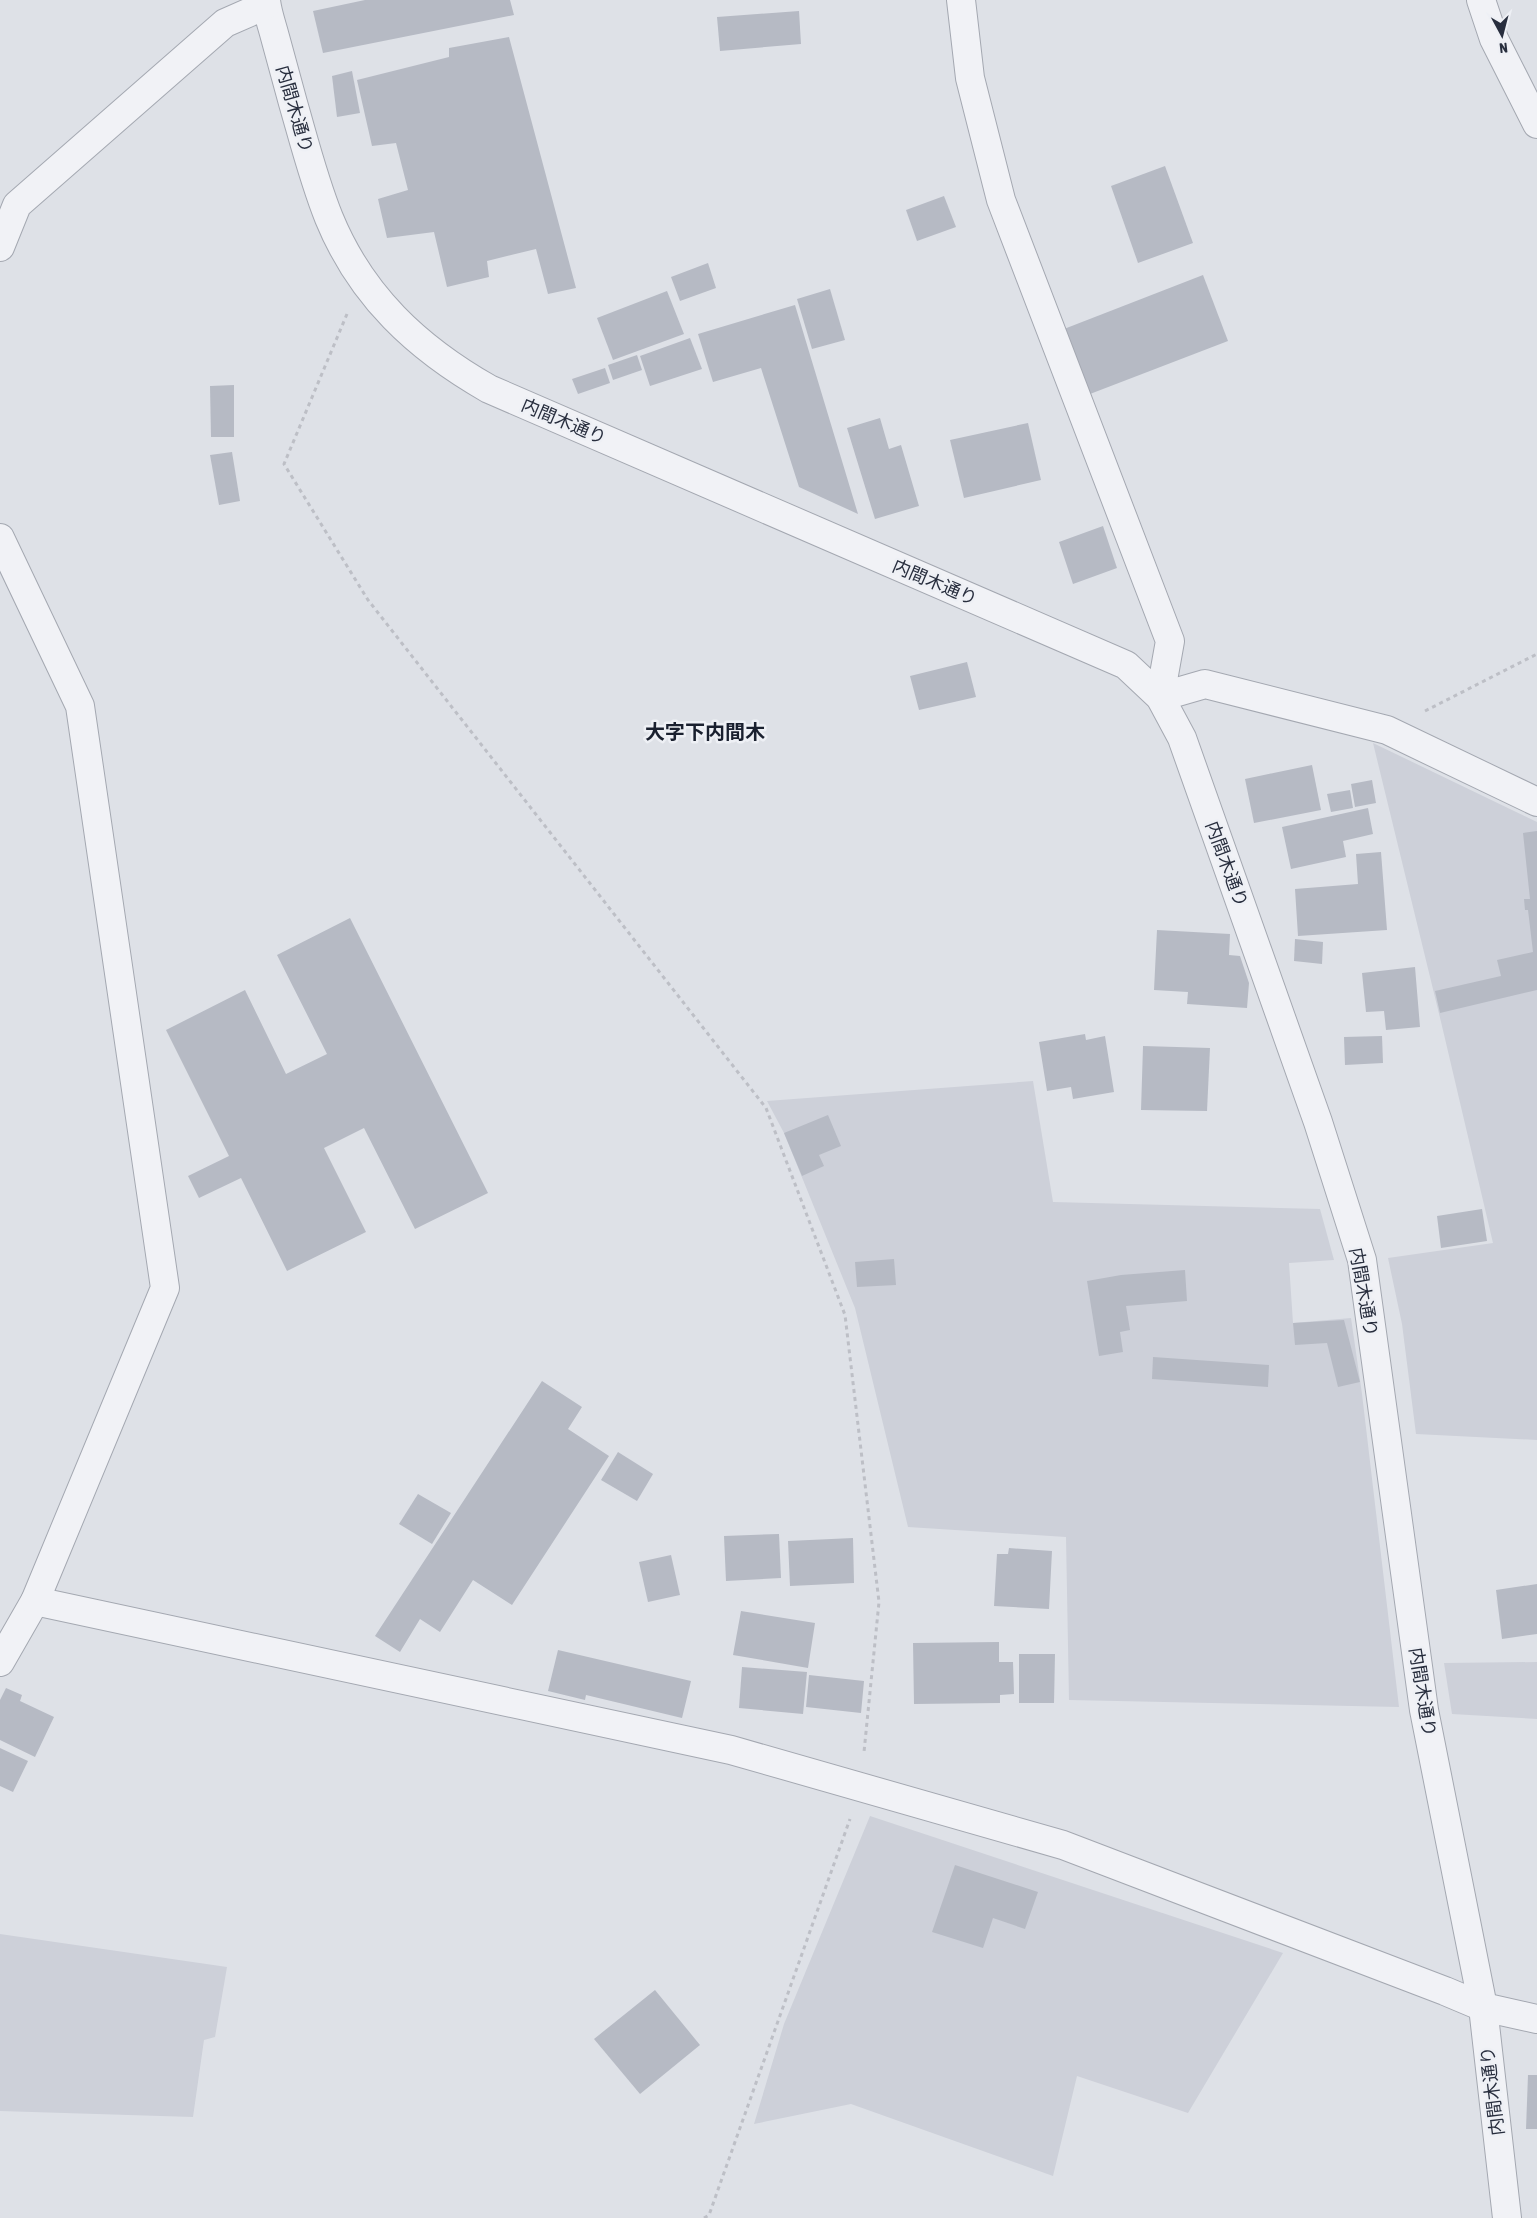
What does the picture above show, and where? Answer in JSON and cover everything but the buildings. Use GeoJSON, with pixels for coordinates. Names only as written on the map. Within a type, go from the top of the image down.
{"type":"FeatureCollection","features":[{"type":"Feature","properties":{"kind":"street"},"geometry":{"type":"LineString","coordinates":[[961,0],[970,78],[1002,200],[1170,641],[1160,697],[1205,684],[1386,730],[1537,802]]}},
{"type":"Feature","properties":{"kind":"street"},"geometry":{"type":"LineString","coordinates":[[1481,0],[1494,39],[1537,124]]}},
{"type":"Feature","properties":{"kind":"street"},"geometry":{"type":"LineString","coordinates":[[0,247],[8,200],[224,24],[266,2]]}},
{"type":"Feature","properties":{"kind":"street","name":"内間木通り"},"geometry":{"type":"LineString","coordinates":[[266,2],[322,199],[339,239],[362,278],[383,306],[409,334],[445,363],[489,389],[1126,665],[1160,697],[1186,748],[1318,1122],[1362,1260],[1424,1710],[1483,2007],[1507,2218]]}},
{"type":"Feature","properties":{"kind":"street"},"geometry":{"type":"LineString","coordinates":[[0,538],[80,706],[165,1288],[35,1601],[0,1662]]}},
{"type":"Feature","properties":{"kind":"street"},"geometry":{"type":"LineString","coordinates":[[35,1601],[731,1750],[1063,1845],[1483,2007],[1537,2019]]}},
{"type":"Feature","properties":{"kind":"path"},"geometry":{"type":"LineString","coordinates":[[362,278],[284,464],[368,600],[766,1108],[845,1315],[879,1602],[861,1787],[709,2215],[704,2218]]}},
{"type":"Feature","properties":{"kind":"path"},"geometry":{"type":"LineString","coordinates":[[1386,730],[1537,654]]}},
{"type":"Feature","properties":{"kind":"shaded area"},"geometry":{"type":"Polygon","coordinates":[[[1373,743],[1537,822],[1537,1440],[1416,1434],[1402,1324],[1388,1258],[1493,1243],[1373,743]]]}},
{"type":"Feature","properties":{"kind":"shaded area"},"geometry":{"type":"Polygon","coordinates":[[[1033,1081],[1053,1202],[1320,1209],[1334,1260],[1289,1263],[1293,1323],[1351,1318],[1362,1394],[1399,1707],[1069,1700],[1066,1537],[908,1527],[855,1308],[784,1133],[767,1101],[1033,1081]]]}},
{"type":"Feature","properties":{"kind":"shaded area"},"geometry":{"type":"Polygon","coordinates":[[[1537,1662],[1537,1719],[1452,1714],[1444,1663],[1537,1662]]]}},
{"type":"Feature","properties":{"kind":"shaded area"},"geometry":{"type":"Polygon","coordinates":[[[870,1816],[1283,1953],[1188,2113],[1077,2076],[1053,2176],[851,2104],[754,2124],[784,2024],[870,1816]]]}},
{"type":"Feature","properties":{"kind":"shaded area"},"geometry":{"type":"Polygon","coordinates":[[[0,1934],[227,1967],[215,2037],[204,2040],[193,2117],[0,2111],[0,1934]]]}},
{"type":"Feature","properties":{"kind":"district","name":"大字下内間木"},"geometry":{"type":"Point","coordinates":[705,731]}}]}
